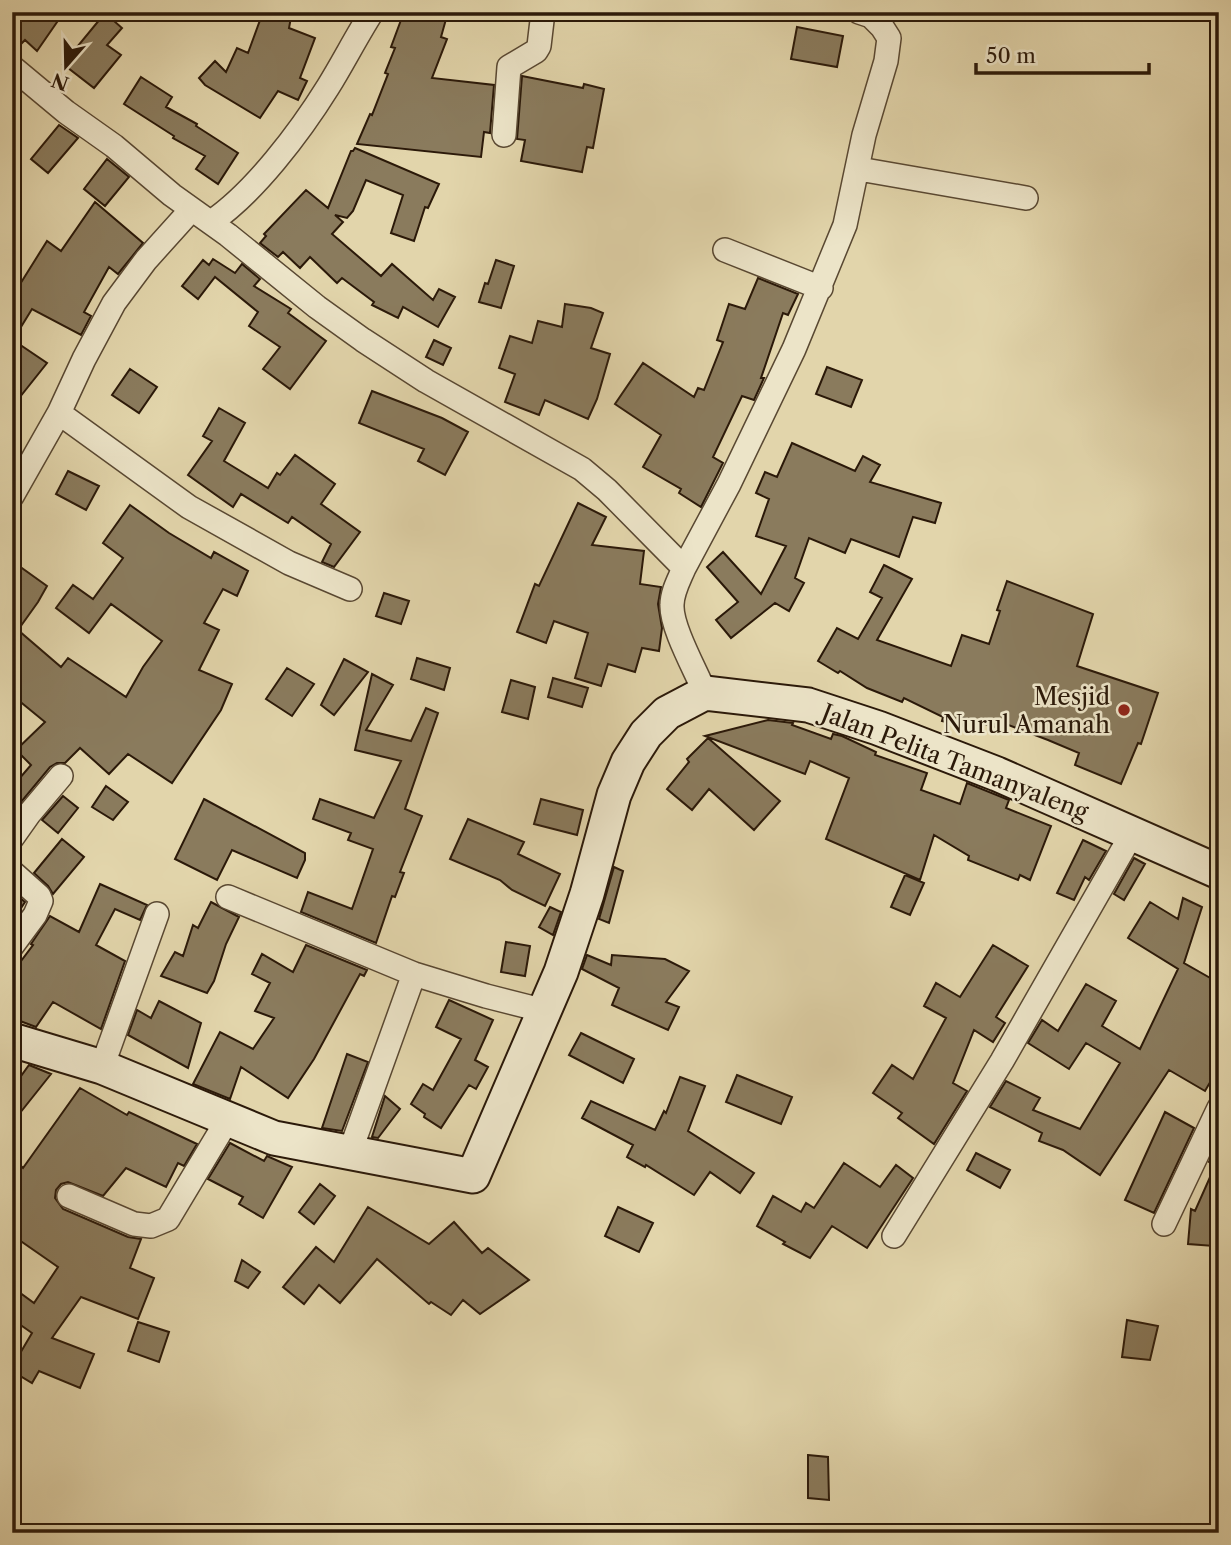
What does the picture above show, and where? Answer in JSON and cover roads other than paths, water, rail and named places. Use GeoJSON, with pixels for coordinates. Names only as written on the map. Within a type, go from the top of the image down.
{"type":"FeatureCollection","features":[{"type":"Feature","properties":{"kind":"street"},"geometry":{"type":"LineString","coordinates":[[211,222],[230,209],[284,148],[328,87],[372,12]]}},
{"type":"Feature","properties":{"kind":"street"},"geometry":{"type":"LineString","coordinates":[[504,135],[509,67],[536,51],[544,12]]}},
{"type":"Feature","properties":{"kind":"street"},"geometry":{"type":"LineString","coordinates":[[12,1040],[102,1067],[274,1138],[473,1176],[545,1011],[576,930],[614,795],[628,762],[646,734],[667,713],[705,693],[673,618],[674,592],[794,349],[845,225],[859,169],[864,135],[886,61],[889,38],[871,16],[859,12]]}},
{"type":"Feature","properties":{"kind":"street"},"geometry":{"type":"LineString","coordinates":[[12,67],[317,307],[363,340],[426,381],[582,469],[607,489],[684,568]]}},
{"type":"Feature","properties":{"kind":"street"},"geometry":{"type":"LineString","coordinates":[[859,169],[1026,198]]}},
{"type":"Feature","properties":{"kind":"street"},"geometry":{"type":"LineString","coordinates":[[12,496],[127,283],[191,209]]}},
{"type":"Feature","properties":{"kind":"street"},"geometry":{"type":"LineString","coordinates":[[725,250],[821,288]]}},
{"type":"Feature","properties":{"kind":"street"},"geometry":{"type":"LineString","coordinates":[[59,413],[189,507],[289,563],[350,589]]}},
{"type":"Feature","properties":{"kind":"street","name":"Jalan Pelita Tamanyaleng"},"geometry":{"type":"LineString","coordinates":[[705,693],[808,705],[831,712],[985,769],[1219,872]]}},
{"type":"Feature","properties":{"kind":"street"},"geometry":{"type":"LineString","coordinates":[[12,838],[61,776]]}},
{"type":"Feature","properties":{"kind":"street"},"geometry":{"type":"LineString","coordinates":[[894,1236],[1002,1061],[1133,832]]}},
{"type":"Feature","properties":{"kind":"street"},"geometry":{"type":"LineString","coordinates":[[12,873],[39,896],[41,901],[35,915],[12,946]]}},
{"type":"Feature","properties":{"kind":"street"},"geometry":{"type":"LineString","coordinates":[[228,897],[414,974],[545,1011]]}},
{"type":"Feature","properties":{"kind":"street"},"geometry":{"type":"LineString","coordinates":[[102,1067],[157,914]]}},
{"type":"Feature","properties":{"kind":"street"},"geometry":{"type":"LineString","coordinates":[[350,1152],[414,974]]}},
{"type":"Feature","properties":{"kind":"street"},"geometry":{"type":"LineString","coordinates":[[1164,1224],[1219,1108]]}},
{"type":"Feature","properties":{"kind":"street"},"geometry":{"type":"LineString","coordinates":[[69,1196],[134,1224],[151,1226],[168,1219],[228,1119]]}},
{"type":"Feature","properties":{"kind":"place","name":"Mesjid Nurul Amanah"},"geometry":{"type":"Point","coordinates":[1124,710]}}]}
